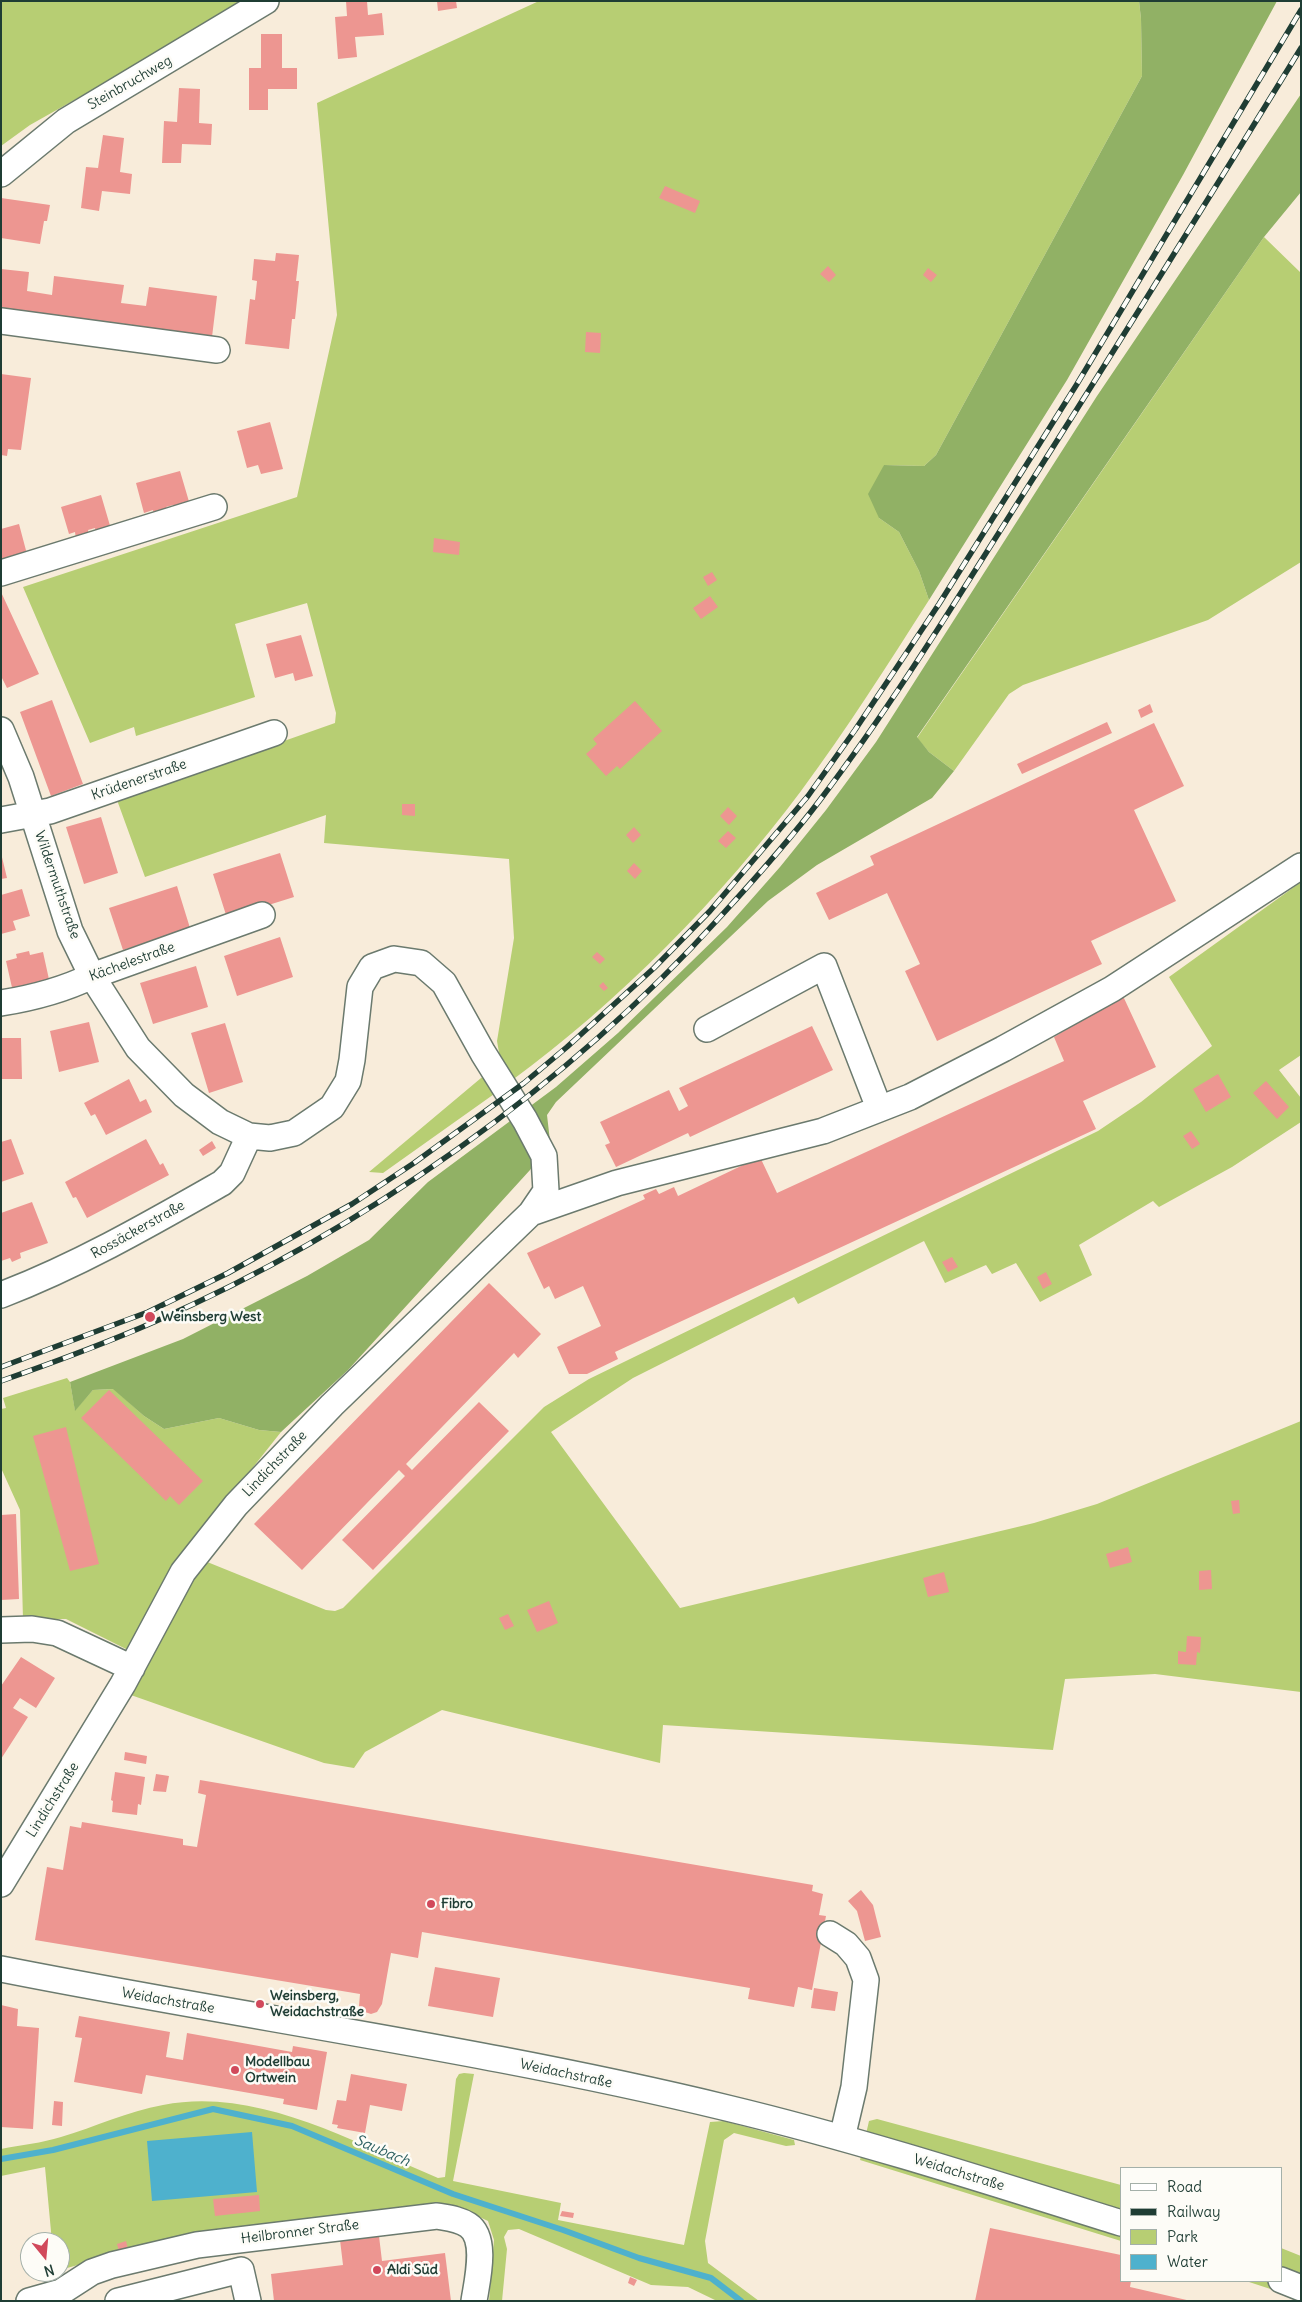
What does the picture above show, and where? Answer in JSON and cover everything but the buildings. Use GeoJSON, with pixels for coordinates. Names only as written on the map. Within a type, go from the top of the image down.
{"type":"FeatureCollection","features":[{"type":"Feature","properties":{"kind":"street","name":"Steinbruchweg"},"geometry":{"type":"LineString","coordinates":[[1,174],[66,121],[266,1]]}},
{"type":"Feature","properties":{"kind":"street"},"geometry":{"type":"LineString","coordinates":[[1,321],[216,350]]}},
{"type":"Feature","properties":{"kind":"street"},"geometry":{"type":"LineString","coordinates":[[1,573],[214,507]]}},
{"type":"Feature","properties":{"kind":"street","name":"Wildermuthstraße"},"geometry":{"type":"LineString","coordinates":[[1,730],[21,777],[70,931],[92,976],[138,1048],[184,1095],[220,1122],[248,1136],[270,1138],[294,1133],[332,1107],[348,1081],[360,987],[372,967],[394,959],[421,963],[444,983],[502,1084]]}},
{"type":"Feature","properties":{"kind":"street","name":"Krüdenerstraße"},"geometry":{"type":"LineString","coordinates":[[1,820],[50,811],[274,733]]}},
{"type":"Feature","properties":{"kind":"street"},"geometry":{"type":"LineString","coordinates":[[531,1213],[617,1183],[823,1131],[910,1097],[1003,1049],[1112,989],[1301,866]]}},
{"type":"Feature","properties":{"kind":"street","name":"Kächelestraße"},"geometry":{"type":"LineString","coordinates":[[1,1003],[24,1000],[66,988],[92,976],[262,915]]}},
{"type":"Feature","properties":{"kind":"street"},"geometry":{"type":"LineString","coordinates":[[707,1029],[824,966],[879,1108]]}},
{"type":"Feature","properties":{"kind":"street","name":"Lindichstraße"},"geometry":{"type":"LineString","coordinates":[[1,1884],[132,1668],[183,1572],[236,1504],[332,1405],[531,1213],[546,1190],[544,1156],[525,1120],[502,1084]]}},
{"type":"Feature","properties":{"kind":"street","name":"Rossäckerstraße"},"geometry":{"type":"LineString","coordinates":[[1,1295],[52,1275],[110,1246],[222,1183],[232,1173],[248,1136]]}},
{"type":"Feature","properties":{"kind":"street"},"geometry":{"type":"LineString","coordinates":[[1,1630],[32,1629],[56,1633],[132,1668]]}},
{"type":"Feature","properties":{"kind":"street"},"geometry":{"type":"LineString","coordinates":[[830,1934],[846,1944],[858,1958],[866,1980],[854,2087],[842,2138]]}},
{"type":"Feature","properties":{"kind":"street","name":"Weidachstraße"},"geometry":{"type":"LineString","coordinates":[[1,1969],[259,2018],[515,2063],[726,2108],[941,2166],[1120,2224]]}},
{"type":"Feature","properties":{"kind":"street","name":"Heilbronner Straße"},"geometry":{"type":"LineString","coordinates":[[29,2301],[62,2297],[92,2272],[112,2265],[197,2244],[437,2216],[455,2219],[470,2226],[477,2238],[480,2254],[474,2301]]}},
{"type":"Feature","properties":{"kind":"street"},"geometry":{"type":"LineString","coordinates":[[118,2301],[241,2270],[248,2301]]}},
{"type":"Feature","properties":{"kind":"street"},"geometry":{"type":"LineString","coordinates":[[1282,2280],[1301,2288]]}},
{"type":"Feature","properties":{"kind":"green space"},"geometry":{"type":"Polygon","coordinates":[[[1,1],[245,1],[218,19],[30,125],[1,146],[1,1]]]}},
{"type":"Feature","properties":{"kind":"green space"},"geometry":{"type":"Polygon","coordinates":[[[539,1],[1139,1],[1142,76],[936,455],[924,466],[884,465],[879,518],[899,532],[919,571],[929,600],[818,768],[737,871],[629,983],[591,1017],[511,1081],[501,1064],[497,1041],[514,938],[509,859],[324,843],[326,815],[145,877],[117,800],[335,723],[336,713],[307,603],[235,624],[255,697],[136,736],[134,727],[90,743],[23,587],[297,497],[337,315],[317,103],[539,1]]]}},
{"type":"Feature","properties":{"kind":"green space"},"geometry":{"type":"Polygon","coordinates":[[[1139,1],[1277,1],[1183,175],[1067,380],[929,600],[919,571],[899,532],[879,518],[868,494],[884,465],[924,466],[936,455],[1142,76],[1139,1]]]}},
{"type":"Feature","properties":{"kind":"green space"},"geometry":{"type":"Polygon","coordinates":[[[1301,94],[1301,192],[1264,237],[917,737],[929,752],[954,771],[932,798],[817,865],[768,901],[556,1102],[547,1115],[550,1141],[530,1170],[348,1370],[281,1432],[259,1430],[219,1418],[164,1429],[144,1416],[113,1389],[93,1390],[75,1411],[70,1382],[183,1339],[307,1276],[369,1240],[428,1182],[556,1087],[618,1033],[727,927],[780,867],[826,810],[876,742],[1097,396],[1301,94]]]}},
{"type":"Feature","properties":{"kind":"green space"},"geometry":{"type":"Polygon","coordinates":[[[1264,237],[1301,273],[1301,562],[1208,620],[1023,685],[1009,694],[954,771],[929,752],[917,738],[1264,237]]]}},
{"type":"Feature","properties":{"kind":"green space"},"geometry":{"type":"Polygon","coordinates":[[[1301,882],[1301,1055],[1279,1070],[1301,1098],[1301,1122],[1232,1167],[1159,1207],[1153,1201],[1079,1245],[1092,1275],[1040,1302],[1016,1263],[992,1274],[986,1265],[945,1283],[924,1241],[798,1304],[794,1297],[633,1378],[551,1432],[680,1608],[1034,1523],[1097,1504],[1301,1421],[1301,1692],[1155,1674],[1065,1679],[1053,1750],[663,1725],[660,1763],[442,1710],[365,1752],[354,1768],[324,1763],[128,1694],[148,1660],[66,1619],[23,1619],[20,1510],[1,1468],[1,1409],[6,1408],[3,1398],[67,1378],[70,1382],[75,1410],[93,1390],[114,1389],[144,1416],[164,1429],[219,1418],[259,1430],[281,1432],[185,1553],[326,1610],[335,1611],[343,1608],[544,1407],[589,1379],[1098,1131],[1141,1102],[1212,1046],[1169,977],[1301,882]]]}},
{"type":"Feature","properties":{"kind":"green space"},"geometry":{"type":"Polygon","coordinates":[[[487,1073],[497,1092],[383,1173],[369,1172],[487,1073]]]}},
{"type":"Feature","properties":{"kind":"green space"},"geometry":{"type":"Polygon","coordinates":[[[459,2074],[474,2074],[453,2181],[561,2203],[558,2220],[684,2245],[710,2122],[724,2121],[794,2140],[795,2145],[786,2146],[734,2133],[724,2140],[705,2241],[708,2263],[759,2301],[717,2301],[688,2287],[651,2285],[519,2229],[508,2230],[504,2237],[507,2249],[502,2301],[489,2301],[494,2240],[488,2221],[460,2208],[208,2237],[158,2246],[70,2267],[70,2232],[51,2232],[45,2167],[1,2176],[1,2149],[54,2139],[150,2108],[198,2101],[233,2103],[269,2110],[339,2134],[438,2178],[445,2177],[456,2079],[459,2074]]]}},
{"type":"Feature","properties":{"kind":"green space"},"geometry":{"type":"Polygon","coordinates":[[[877,2119],[1120,2185],[1120,2241],[860,2160],[869,2121],[877,2119]]]}},
{"type":"Feature","properties":{"kind":"green space"},"geometry":{"type":"Polygon","coordinates":[[[1282,2248],[1301,2256],[1301,2299],[1249,2282],[1282,2282],[1282,2248]]]}},
{"type":"Feature","properties":{"kind":"water"},"geometry":{"type":"Polygon","coordinates":[[[252,2132],[257,2192],[152,2201],[147,2141],[252,2132]]]}},
{"type":"Feature","properties":{"kind":"waterway","name":"Saubach"},"geometry":{"type":"LineString","coordinates":[[1,2159],[53,2150],[213,2109],[292,2126],[453,2194],[563,2230],[639,2258],[711,2278],[741,2301]]}},
{"type":"Feature","properties":{"kind":"railway"},"geometry":{"type":"LineString","coordinates":[[1,1367],[148,1312],[228,1273],[352,1204],[414,1163],[524,1083],[567,1047],[654,968],[710,911],[808,796],[855,730],[939,604],[1077,384],[1301,10]]}},
{"type":"Feature","properties":{"kind":"railway"},"geometry":{"type":"LineString","coordinates":[[1,1381],[78,1353],[154,1322],[232,1285],[309,1244],[384,1198],[458,1149],[529,1095],[597,1039],[661,979],[720,917],[784,845],[847,764],[899,689],[1162,273],[1301,48]]}},
{"type":"Feature","properties":{"kind":"place","name":"Weinsberg West"},"geometry":{"type":"Point","coordinates":[150,1317]}},
{"type":"Feature","properties":{"kind":"place","name":"Fibro"},"geometry":{"type":"Point","coordinates":[431,1904]}},
{"type":"Feature","properties":{"kind":"place","name":"Weinsberg, Weidachstraße"},"geometry":{"type":"Point","coordinates":[260,2004]}},
{"type":"Feature","properties":{"kind":"place","name":"Modellbau Ortwein"},"geometry":{"type":"Point","coordinates":[235,2070]}},
{"type":"Feature","properties":{"kind":"place","name":"Aldi Süd"},"geometry":{"type":"Point","coordinates":[377,2270]}}]}
